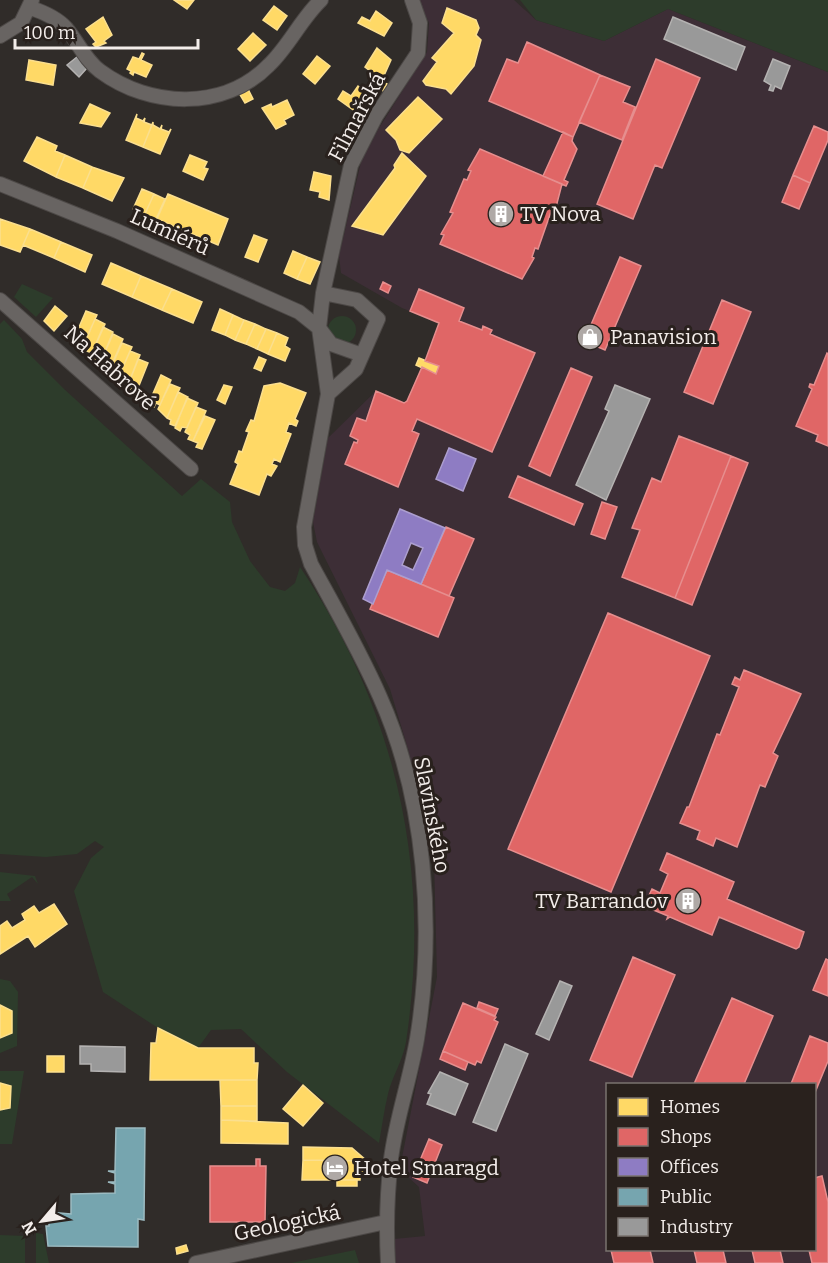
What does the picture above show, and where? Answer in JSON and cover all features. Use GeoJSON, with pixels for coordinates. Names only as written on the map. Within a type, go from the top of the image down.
{"type":"FeatureCollection","features":[{"type":"Feature","properties":{"kind":"street"},"geometry":{"type":"LineString","coordinates":[[0,36],[21,23],[32,4],[65,27],[83,54],[100,71],[148,96],[191,100],[234,90],[269,66],[321,0]]}},
{"type":"Feature","properties":{"kind":"street","name":"Filmařská"},"geometry":{"type":"LineString","coordinates":[[319,328],[323,293],[351,165],[376,116],[418,52],[420,23],[412,0]]}},
{"type":"Feature","properties":{"kind":"street","name":"Lumiérů"},"geometry":{"type":"LineString","coordinates":[[0,183],[117,231],[299,312],[319,328],[335,347],[362,355]]}},
{"type":"Feature","properties":{"kind":"street"},"geometry":{"type":"LineString","coordinates":[[323,293],[357,300],[378,319],[356,369],[328,394]]}},
{"type":"Feature","properties":{"kind":"street","name":"Na Habrové"},"geometry":{"type":"LineString","coordinates":[[0,300],[191,469]]}},
{"type":"Feature","properties":{"kind":"street","name":"Slavínského"},"geometry":{"type":"LineString","coordinates":[[319,328],[328,394],[304,527],[305,545],[311,564],[380,697],[396,741],[409,793],[424,882],[425,975],[416,1041],[391,1158],[386,1222],[388,1263]]}},
{"type":"Feature","properties":{"kind":"street","name":"Geologická"},"geometry":{"type":"LineString","coordinates":[[196,1263],[386,1222]]}},
{"type":"Feature","properties":{"kind":"shaded area"},"geometry":{"type":"Polygon","coordinates":[[[418,0],[514,0],[536,20],[604,41],[668,9],[828,72],[828,1263],[396,1263],[394,1239],[425,1236],[419,1187],[407,1176],[401,1163],[437,977],[434,858],[408,749],[390,689],[317,542],[313,522],[328,438],[376,391],[404,403],[407,401],[422,367],[416,365],[418,360],[425,360],[439,327],[439,323],[402,308],[341,273],[339,256],[361,162],[379,128],[427,52],[429,23],[418,0]]]}},
{"type":"Feature","properties":{"kind":"green space"},"geometry":{"type":"Polygon","coordinates":[[[520,0],[828,0],[828,72],[668,9],[604,41],[536,20],[520,0]]]}},
{"type":"Feature","properties":{"kind":"green space"},"geometry":{"type":"Polygon","coordinates":[[[22,284],[53,298],[36,317],[14,297],[22,284]]]}},
{"type":"Feature","properties":{"kind":"green space"},"geometry":{"type":"Polygon","coordinates":[[[342,316],[352,320],[356,330],[352,340],[342,344],[332,340],[328,330],[332,320],[342,316]]]}},
{"type":"Feature","properties":{"kind":"green space"},"geometry":{"type":"Polygon","coordinates":[[[4,320],[22,339],[27,352],[64,389],[182,496],[201,479],[230,502],[232,522],[250,561],[270,587],[285,591],[295,583],[300,567],[333,622],[361,678],[383,736],[399,794],[409,854],[414,916],[413,978],[406,1042],[388,1094],[379,1143],[287,1072],[241,1029],[211,1030],[198,1048],[158,1028],[103,992],[74,891],[91,858],[104,847],[95,841],[77,854],[46,857],[0,854],[0,324],[4,320]]]}},
{"type":"Feature","properties":{"kind":"green space"},"geometry":{"type":"Polygon","coordinates":[[[0,872],[35,876],[38,884],[32,877],[7,894],[11,901],[0,901],[0,872]]]}},
{"type":"Feature","properties":{"kind":"green space"},"geometry":{"type":"Polygon","coordinates":[[[0,979],[10,981],[18,992],[17,1046],[0,1053],[0,1038],[12,1033],[12,1011],[0,1005],[0,979]]]}},
{"type":"Feature","properties":{"kind":"green space"},"geometry":{"type":"Polygon","coordinates":[[[0,1071],[24,1071],[12,1144],[0,1144],[0,1110],[10,1108],[11,1086],[0,1083],[0,1071]]]}},
{"type":"Feature","properties":{"kind":"green space"},"geometry":{"type":"Polygon","coordinates":[[[36,1233],[43,1234],[49,1263],[36,1263],[36,1233]]]}},
{"type":"Feature","properties":{"kind":"green space"},"geometry":{"type":"Polygon","coordinates":[[[0,1235],[25,1236],[25,1263],[0,1263],[0,1235]]]}},
{"type":"Feature","properties":{"kind":"green space"},"geometry":{"type":"Polygon","coordinates":[[[355,1250],[359,1263],[291,1263],[355,1250]]]}},
{"type":"Feature","properties":{"kind":"building: Homes"},"geometry":{"type":"Polygon","coordinates":[[[174,0],[194,0],[187,9],[174,0]]]}},
{"type":"Feature","properties":{"kind":"building: Homes"},"geometry":{"type":"Polygon","coordinates":[[[274,6],[287,16],[277,30],[263,20],[274,6]]]}},
{"type":"Feature","properties":{"kind":"building: Homes"},"geometry":{"type":"Polygon","coordinates":[[[447,8],[476,20],[479,28],[476,35],[481,40],[474,66],[451,94],[446,89],[426,85],[423,81],[437,62],[432,58],[454,33],[442,23],[447,8]]]}},
{"type":"Feature","properties":{"kind":"building: Homes"},"geometry":{"type":"Polygon","coordinates":[[[376,11],[392,23],[384,36],[358,23],[362,17],[370,21],[376,11]]]}},
{"type":"Feature","properties":{"kind":"building: Homes"},"geometry":{"type":"Polygon","coordinates":[[[103,17],[112,35],[104,41],[106,43],[96,47],[93,44],[96,42],[86,29],[103,17]]]}},
{"type":"Feature","properties":{"kind":"building: Homes"},"geometry":{"type":"Polygon","coordinates":[[[253,33],[266,45],[250,61],[238,49],[253,33]]]}},
{"type":"Feature","properties":{"kind":"building: Homes"},"geometry":{"type":"Polygon","coordinates":[[[377,48],[391,60],[382,80],[365,67],[377,48]]]}},
{"type":"Feature","properties":{"kind":"building: Homes"},"geometry":{"type":"Polygon","coordinates":[[[142,53],[144,54],[141,60],[152,65],[146,77],[134,72],[133,75],[127,69],[133,57],[139,59],[142,53]]]}},
{"type":"Feature","properties":{"kind":"building: Homes"},"geometry":{"type":"Polygon","coordinates":[[[317,56],[330,66],[315,84],[303,74],[317,56]]]}},
{"type":"Feature","properties":{"kind":"building: Homes"},"geometry":{"type":"Polygon","coordinates":[[[29,60],[56,65],[53,85],[26,80],[29,60]]]}},
{"type":"Feature","properties":{"kind":"building: Homes"},"geometry":{"type":"Polygon","coordinates":[[[378,79],[387,84],[383,91],[375,85],[378,79]]]}},
{"type":"Feature","properties":{"kind":"building: Homes"},"geometry":{"type":"Polygon","coordinates":[[[358,86],[368,93],[356,112],[338,99],[343,91],[351,96],[358,86]]]}},
{"type":"Feature","properties":{"kind":"building: Homes"},"geometry":{"type":"Polygon","coordinates":[[[248,89],[253,99],[245,103],[239,93],[248,89]]]}},
{"type":"Feature","properties":{"kind":"building: Homes"},"geometry":{"type":"Polygon","coordinates":[[[418,97],[442,119],[409,153],[400,150],[396,140],[386,130],[418,97]]]}},
{"type":"Feature","properties":{"kind":"building: Homes"},"geometry":{"type":"Polygon","coordinates":[[[287,100],[294,115],[284,120],[286,124],[276,129],[262,108],[271,104],[272,107],[287,100]]]}},
{"type":"Feature","properties":{"kind":"building: Homes"},"geometry":{"type":"Polygon","coordinates":[[[90,104],[110,113],[101,127],[80,123],[90,104]]]}},
{"type":"Feature","properties":{"kind":"building: Homes"},"geometry":{"type":"Polygon","coordinates":[[[137,114],[136,118],[143,121],[145,118],[144,122],[152,125],[143,147],[126,140],[137,114]]]}},
{"type":"Feature","properties":{"kind":"building: Homes"},"geometry":{"type":"Polygon","coordinates":[[[153,122],[153,125],[160,129],[162,125],[161,129],[169,132],[171,129],[160,154],[143,147],[153,122]]]}},
{"type":"Feature","properties":{"kind":"building: Homes"},"geometry":{"type":"Polygon","coordinates":[[[37,137],[57,146],[55,151],[65,155],[56,177],[24,161],[37,137]]]}},
{"type":"Feature","properties":{"kind":"building: Homes"},"geometry":{"type":"Polygon","coordinates":[[[402,153],[426,176],[383,235],[352,226],[395,168],[394,165],[402,153]]]}},
{"type":"Feature","properties":{"kind":"building: Homes"},"geometry":{"type":"Polygon","coordinates":[[[65,155],[92,167],[83,188],[56,177],[65,155]]]}},
{"type":"Feature","properties":{"kind":"building: Homes"},"geometry":{"type":"Polygon","coordinates":[[[190,155],[207,162],[204,168],[208,169],[203,180],[183,171],[190,155]]]}},
{"type":"Feature","properties":{"kind":"building: Homes"},"geometry":{"type":"Polygon","coordinates":[[[92,167],[124,178],[112,201],[83,188],[92,167]]]}},
{"type":"Feature","properties":{"kind":"building: Homes"},"geometry":{"type":"Polygon","coordinates":[[[314,172],[331,176],[329,200],[319,197],[320,192],[310,190],[314,172]]]}},
{"type":"Feature","properties":{"kind":"building: Homes"},"geometry":{"type":"Polygon","coordinates":[[[142,189],[154,194],[145,214],[133,209],[142,189]]]}},
{"type":"Feature","properties":{"kind":"building: Homes"},"geometry":{"type":"Polygon","coordinates":[[[154,194],[165,199],[156,219],[145,214],[154,194]]]}},
{"type":"Feature","properties":{"kind":"building: Homes"},"geometry":{"type":"Polygon","coordinates":[[[168,194],[228,219],[218,245],[157,219],[168,194]]]}},
{"type":"Feature","properties":{"kind":"building: Homes"},"geometry":{"type":"Polygon","coordinates":[[[0,219],[30,229],[20,252],[0,245],[0,219]]]}},
{"type":"Feature","properties":{"kind":"building: Homes"},"geometry":{"type":"Polygon","coordinates":[[[30,229],[61,242],[54,258],[23,245],[30,229]]]}},
{"type":"Feature","properties":{"kind":"building: Homes"},"geometry":{"type":"Polygon","coordinates":[[[254,235],[267,240],[258,262],[245,257],[254,235]]]}},
{"type":"Feature","properties":{"kind":"building: Homes"},"geometry":{"type":"Polygon","coordinates":[[[61,242],[92,255],[85,272],[54,258],[61,242]]]}},
{"type":"Feature","properties":{"kind":"building: Homes"},"geometry":{"type":"Polygon","coordinates":[[[293,251],[307,257],[297,279],[284,273],[293,251]]]}},
{"type":"Feature","properties":{"kind":"building: Homes"},"geometry":{"type":"Polygon","coordinates":[[[307,257],[320,262],[310,284],[297,279],[307,257]]]}},
{"type":"Feature","properties":{"kind":"building: Homes"},"geometry":{"type":"Polygon","coordinates":[[[111,263],[141,276],[132,297],[102,284],[111,263]]]}},
{"type":"Feature","properties":{"kind":"building: Homes"},"geometry":{"type":"Polygon","coordinates":[[[141,276],[172,289],[162,310],[132,297],[141,276]]]}},
{"type":"Feature","properties":{"kind":"building: Homes"},"geometry":{"type":"Polygon","coordinates":[[[172,289],[202,302],[193,323],[162,310],[172,289]]]}},
{"type":"Feature","properties":{"kind":"building: Homes"},"geometry":{"type":"Polygon","coordinates":[[[55,306],[67,316],[54,331],[44,321],[55,306]]]}},
{"type":"Feature","properties":{"kind":"building: Homes"},"geometry":{"type":"Polygon","coordinates":[[[220,309],[233,315],[225,335],[212,330],[220,309]]]}},
{"type":"Feature","properties":{"kind":"building: Homes"},"geometry":{"type":"Polygon","coordinates":[[[86,311],[97,315],[85,341],[81,339],[79,343],[73,341],[86,311]]]}},
{"type":"Feature","properties":{"kind":"building: Homes"},"geometry":{"type":"Polygon","coordinates":[[[233,315],[244,320],[235,340],[225,335],[233,315]]]}},
{"type":"Feature","properties":{"kind":"building: Homes"},"geometry":{"type":"Polygon","coordinates":[[[95,319],[105,324],[92,353],[87,351],[89,347],[84,345],[95,319]]]}},
{"type":"Feature","properties":{"kind":"building: Homes"},"geometry":{"type":"Polygon","coordinates":[[[244,320],[255,324],[246,344],[235,340],[244,320]]]}},
{"type":"Feature","properties":{"kind":"building: Homes"},"geometry":{"type":"Polygon","coordinates":[[[255,324],[266,329],[257,349],[246,344],[255,324]]]}},
{"type":"Feature","properties":{"kind":"building: Homes"},"geometry":{"type":"Polygon","coordinates":[[[103,327],[113,332],[101,361],[95,359],[97,355],[92,353],[103,327]]]}},
{"type":"Feature","properties":{"kind":"building: Homes"},"geometry":{"type":"Polygon","coordinates":[[[266,329],[277,333],[268,354],[257,349],[266,329]]]}},
{"type":"Feature","properties":{"kind":"building: Homes"},"geometry":{"type":"Polygon","coordinates":[[[277,333],[288,338],[285,346],[290,349],[285,361],[268,354],[277,333]]]}},
{"type":"Feature","properties":{"kind":"building: Homes"},"geometry":{"type":"Polygon","coordinates":[[[113,334],[123,339],[112,364],[108,362],[106,366],[100,364],[113,334]]]}},
{"type":"Feature","properties":{"kind":"building: Homes"},"geometry":{"type":"Polygon","coordinates":[[[122,343],[132,347],[119,376],[111,368],[122,343]]]}},
{"type":"Feature","properties":{"kind":"building: Homes"},"geometry":{"type":"Polygon","coordinates":[[[130,351],[140,355],[128,385],[122,382],[124,378],[119,376],[130,351]]]}},
{"type":"Feature","properties":{"kind":"building: Homes"},"geometry":{"type":"Polygon","coordinates":[[[259,357],[266,360],[261,371],[254,368],[259,357]]]}},
{"type":"Feature","properties":{"kind":"building: Homes"},"geometry":{"type":"Polygon","coordinates":[[[419,358],[439,366],[436,374],[416,365],[419,358]]]}},
{"type":"Feature","properties":{"kind":"building: Homes"},"geometry":{"type":"Polygon","coordinates":[[[138,359],[148,363],[136,393],[130,391],[132,387],[128,385],[138,359]]]}},
{"type":"Feature","properties":{"kind":"building: Homes"},"geometry":{"type":"Polygon","coordinates":[[[161,375],[171,380],[160,405],[156,403],[154,407],[148,405],[161,375]]]}},
{"type":"Feature","properties":{"kind":"building: Homes"},"geometry":{"type":"Polygon","coordinates":[[[280,383],[306,393],[295,419],[298,421],[296,426],[289,423],[286,432],[291,434],[280,462],[274,459],[272,464],[277,466],[271,476],[267,474],[259,495],[230,484],[238,464],[235,462],[239,451],[242,452],[249,432],[246,431],[251,420],[254,421],[264,386],[280,383]]]}},
{"type":"Feature","properties":{"kind":"building: Homes"},"geometry":{"type":"Polygon","coordinates":[[[170,384],[180,388],[167,418],[158,409],[170,384]]]}},
{"type":"Feature","properties":{"kind":"building: Homes"},"geometry":{"type":"Polygon","coordinates":[[[224,385],[232,387],[225,404],[217,400],[224,385]]]}},
{"type":"Feature","properties":{"kind":"building: Homes"},"geometry":{"type":"Polygon","coordinates":[[[178,392],[188,397],[175,426],[170,424],[171,420],[167,418],[178,392]]]}},
{"type":"Feature","properties":{"kind":"building: Homes"},"geometry":{"type":"Polygon","coordinates":[[[187,398],[198,403],[187,428],[182,427],[180,431],[175,428],[187,398]]]}},
{"type":"Feature","properties":{"kind":"building: Homes"},"geometry":{"type":"Polygon","coordinates":[[[196,407],[206,411],[193,441],[188,439],[190,435],[185,432],[196,407]]]}},
{"type":"Feature","properties":{"kind":"building: Homes"},"geometry":{"type":"Polygon","coordinates":[[[205,416],[215,420],[202,449],[196,447],[198,443],[193,441],[205,416]]]}},
{"type":"Feature","properties":{"kind":"building: Homes"},"geometry":{"type":"Polygon","coordinates":[[[54,904],[67,924],[35,947],[28,936],[0,954],[0,926],[7,921],[12,928],[25,920],[22,914],[34,906],[39,913],[54,904]]]}},
{"type":"Feature","properties":{"kind":"building: Homes"},"geometry":{"type":"Polygon","coordinates":[[[0,1005],[12,1011],[12,1033],[0,1038],[0,1005]]]}},
{"type":"Feature","properties":{"kind":"building: Homes"},"geometry":{"type":"Polygon","coordinates":[[[158,1028],[198,1048],[254,1048],[254,1063],[258,1063],[257,1080],[150,1080],[151,1043],[156,1043],[158,1028]]]}},
{"type":"Feature","properties":{"kind":"building: Homes"},"geometry":{"type":"Polygon","coordinates":[[[47,1056],[64,1056],[64,1072],[47,1072],[47,1056]]]}},
{"type":"Feature","properties":{"kind":"building: Homes"},"geometry":{"type":"Polygon","coordinates":[[[220,1080],[257,1080],[257,1106],[221,1106],[220,1080]]]}},
{"type":"Feature","properties":{"kind":"building: Homes"},"geometry":{"type":"Polygon","coordinates":[[[0,1083],[11,1086],[10,1108],[0,1110],[0,1083]]]}},
{"type":"Feature","properties":{"kind":"building: Homes"},"geometry":{"type":"Polygon","coordinates":[[[303,1085],[323,1103],[303,1126],[283,1109],[303,1085]]]}},
{"type":"Feature","properties":{"kind":"building: Homes"},"geometry":{"type":"Polygon","coordinates":[[[221,1106],[257,1106],[257,1121],[221,1120],[221,1106]]]}},
{"type":"Feature","properties":{"kind":"building: Homes"},"geometry":{"type":"Polygon","coordinates":[[[221,1120],[288,1123],[288,1144],[221,1143],[221,1120]]]}},
{"type":"Feature","properties":{"kind":"building: Homes"},"geometry":{"type":"Polygon","coordinates":[[[303,1147],[352,1148],[367,1161],[303,1160],[303,1147]]]}},
{"type":"Feature","properties":{"kind":"building: Homes","name":"Hotel Smaragd"},"geometry":{"type":"Polygon","coordinates":[[[303,1160],[367,1161],[367,1174],[360,1174],[360,1180],[302,1180],[303,1160]]]}},
{"type":"Feature","properties":{"kind":"building: Homes"},"geometry":{"type":"Polygon","coordinates":[[[337,1180],[357,1180],[357,1186],[337,1186],[337,1180]]]}},
{"type":"Feature","properties":{"kind":"building: Homes"},"geometry":{"type":"Polygon","coordinates":[[[186,1245],[188,1251],[177,1254],[176,1248],[186,1245]]]}},
{"type":"Feature","properties":{"kind":"building: Shops"},"geometry":{"type":"Polygon","coordinates":[[[527,42],[600,75],[573,137],[489,101],[507,59],[518,63],[527,42]]]}},
{"type":"Feature","properties":{"kind":"building: Shops"},"geometry":{"type":"Polygon","coordinates":[[[656,59],[700,78],[662,168],[655,165],[633,219],[597,204],[656,59]]]}},
{"type":"Feature","properties":{"kind":"building: Shops"},"geometry":{"type":"Polygon","coordinates":[[[600,75],[630,87],[623,102],[635,107],[622,140],[579,122],[600,75]]]}},
{"type":"Feature","properties":{"kind":"building: Shops"},"geometry":{"type":"Polygon","coordinates":[[[814,126],[828,132],[828,140],[810,183],[793,175],[814,126]]]}},
{"type":"Feature","properties":{"kind":"building: Shops"},"geometry":{"type":"Polygon","coordinates":[[[563,132],[573,137],[572,141],[577,149],[564,180],[568,182],[566,186],[543,176],[563,132]]]}},
{"type":"Feature","properties":{"kind":"building: Shops","name":"TV Nova"},"geometry":{"type":"Polygon","coordinates":[[[480,149],[562,184],[556,207],[553,206],[538,249],[535,248],[532,257],[534,258],[522,279],[440,244],[444,235],[441,234],[453,213],[450,212],[464,179],[467,180],[471,171],[468,170],[480,149]]]}},
{"type":"Feature","properties":{"kind":"building: Shops"},"geometry":{"type":"Polygon","coordinates":[[[793,175],[810,183],[799,209],[782,202],[793,175]]]}},
{"type":"Feature","properties":{"kind":"building: Shops"},"geometry":{"type":"Polygon","coordinates":[[[620,257],[641,266],[605,350],[584,341],[620,257]]]}},
{"type":"Feature","properties":{"kind":"building: Shops"},"geometry":{"type":"Polygon","coordinates":[[[383,282],[391,286],[388,293],[380,289],[383,282]]]}},
{"type":"Feature","properties":{"kind":"building: Shops"},"geometry":{"type":"Polygon","coordinates":[[[419,289],[464,308],[459,321],[482,330],[483,326],[492,330],[490,334],[535,353],[492,452],[417,419],[412,431],[419,434],[398,487],[345,464],[354,442],[357,443],[358,440],[350,436],[357,418],[366,421],[376,391],[404,403],[422,367],[436,374],[439,366],[425,361],[439,323],[410,311],[419,289]]]}},
{"type":"Feature","properties":{"kind":"building: Shops"},"geometry":{"type":"Polygon","coordinates":[[[722,300],[751,312],[713,404],[684,392],[722,300]]]}},
{"type":"Feature","properties":{"kind":"building: Shops"},"geometry":{"type":"Polygon","coordinates":[[[827,353],[828,446],[816,441],[818,435],[796,426],[812,389],[809,387],[810,384],[814,385],[827,353]]]}},
{"type":"Feature","properties":{"kind":"building: Shops"},"geometry":{"type":"Polygon","coordinates":[[[571,368],[592,377],[550,476],[529,466],[571,368]]]}},
{"type":"Feature","properties":{"kind":"building: Shops"},"geometry":{"type":"Polygon","coordinates":[[[679,436],[731,456],[675,598],[622,577],[640,530],[632,528],[652,478],[661,482],[679,436]]]}},
{"type":"Feature","properties":{"kind":"building: Shops"},"geometry":{"type":"Polygon","coordinates":[[[731,456],[748,463],[692,605],[675,598],[731,456]]]}},
{"type":"Feature","properties":{"kind":"building: Shops"},"geometry":{"type":"Polygon","coordinates":[[[518,476],[583,504],[574,525],[509,497],[518,476]]]}},
{"type":"Feature","properties":{"kind":"building: Shops"},"geometry":{"type":"Polygon","coordinates":[[[602,502],[617,507],[605,539],[591,534],[602,502]]]}},
{"type":"Feature","properties":{"kind":"building: Shops"},"geometry":{"type":"Polygon","coordinates":[[[446,527],[474,539],[449,596],[421,584],[446,527]]]}},
{"type":"Feature","properties":{"kind":"building: Shops"},"geometry":{"type":"Polygon","coordinates":[[[387,570],[454,598],[438,637],[370,609],[387,570]]]}},
{"type":"Feature","properties":{"kind":"building: Shops"},"geometry":{"type":"Polygon","coordinates":[[[608,613],[710,656],[611,892],[508,849],[608,613]]]}},
{"type":"Feature","properties":{"kind":"building: Shops"},"geometry":{"type":"Polygon","coordinates":[[[744,670],[801,694],[773,753],[778,756],[765,787],[760,785],[737,847],[716,838],[713,846],[697,839],[700,831],[680,823],[689,807],[717,734],[720,735],[739,687],[732,684],[735,677],[740,680],[744,670]]]}},
{"type":"Feature","properties":{"kind":"building: Shops","name":"TV Barrandov"},"geometry":{"type":"Polygon","coordinates":[[[667,853],[734,882],[727,899],[804,932],[799,947],[796,949],[719,917],[712,935],[670,917],[667,919],[668,916],[644,906],[652,889],[660,893],[668,874],[660,870],[667,853]]]}},
{"type":"Feature","properties":{"kind":"building: Shops"},"geometry":{"type":"Polygon","coordinates":[[[633,957],[675,975],[632,1077],[590,1060],[633,957]]]}},
{"type":"Feature","properties":{"kind":"building: Shops"},"geometry":{"type":"Polygon","coordinates":[[[826,959],[828,960],[828,996],[813,990],[826,959]]]}},
{"type":"Feature","properties":{"kind":"building: Shops"},"geometry":{"type":"Polygon","coordinates":[[[732,998],[773,1016],[744,1083],[694,1083],[732,998]]]}},
{"type":"Feature","properties":{"kind":"building: Shops"},"geometry":{"type":"Polygon","coordinates":[[[479,1002],[498,1009],[495,1016],[477,1008],[479,1002]]]}},
{"type":"Feature","properties":{"kind":"building: Shops"},"geometry":{"type":"Polygon","coordinates":[[[463,1003],[496,1017],[494,1020],[498,1022],[481,1063],[477,1061],[475,1065],[443,1051],[463,1003]]]}},
{"type":"Feature","properties":{"kind":"building: Shops"},"geometry":{"type":"Polygon","coordinates":[[[810,1036],[828,1043],[828,1061],[816,1090],[816,1083],[791,1083],[810,1036]]]}},
{"type":"Feature","properties":{"kind":"building: Shops"},"geometry":{"type":"Polygon","coordinates":[[[443,1051],[468,1062],[465,1070],[440,1059],[443,1051]]]}},
{"type":"Feature","properties":{"kind":"building: Shops"},"geometry":{"type":"Polygon","coordinates":[[[429,1139],[442,1145],[427,1183],[413,1177],[429,1139]]]}},
{"type":"Feature","properties":{"kind":"building: Shops"},"geometry":{"type":"Polygon","coordinates":[[[256,1159],[260,1159],[260,1166],[266,1166],[265,1222],[210,1222],[210,1166],[256,1166],[256,1159]]]}},
{"type":"Feature","properties":{"kind":"building: Shops"},"geometry":{"type":"Polygon","coordinates":[[[822,1176],[828,1202],[828,1263],[812,1263],[809,1251],[816,1251],[816,1178],[822,1176]]]}},
{"type":"Feature","properties":{"kind":"building: Shops"},"geometry":{"type":"Polygon","coordinates":[[[611,1251],[650,1251],[653,1263],[614,1263],[611,1251]]]}},
{"type":"Feature","properties":{"kind":"building: Shops"},"geometry":{"type":"Polygon","coordinates":[[[694,1251],[723,1251],[726,1263],[697,1263],[694,1251]]]}},
{"type":"Feature","properties":{"kind":"building: Shops"},"geometry":{"type":"Polygon","coordinates":[[[752,1251],[780,1251],[783,1263],[755,1263],[752,1251]]]}},
{"type":"Feature","properties":{"kind":"building: Offices"},"geometry":{"type":"Polygon","coordinates":[[[449,448],[476,459],[463,491],[436,479],[449,448]]]}},
{"type":"Feature","properties":{"kind":"building: Offices"},"geometry":{"type":"Polygon","coordinates":[[[400,509],[445,528],[421,584],[387,570],[373,604],[363,599],[400,509]],[[411,543],[402,565],[413,570],[423,548],[411,543]]]}},
{"type":"Feature","properties":{"kind":"building: Public"},"geometry":{"type":"Polygon","coordinates":[[[116,1128],[145,1128],[144,1220],[138,1219],[138,1247],[48,1246],[46,1226],[49,1226],[49,1212],[71,1214],[71,1194],[115,1193],[115,1184],[108,1182],[115,1182],[115,1173],[108,1171],[115,1171],[116,1128]]]}},
{"type":"Feature","properties":{"kind":"building: Industry"},"geometry":{"type":"Polygon","coordinates":[[[673,17],[745,47],[736,70],[664,39],[673,17]]]}},
{"type":"Feature","properties":{"kind":"building: Industry"},"geometry":{"type":"Polygon","coordinates":[[[77,57],[87,68],[79,77],[67,65],[77,57]]]}},
{"type":"Feature","properties":{"kind":"building: Industry"},"geometry":{"type":"Polygon","coordinates":[[[773,59],[790,66],[781,89],[775,86],[773,91],[769,90],[771,85],[764,81],[773,59]]]}},
{"type":"Feature","properties":{"kind":"building: Industry"},"geometry":{"type":"Polygon","coordinates":[[[615,385],[650,399],[606,500],[576,485],[609,411],[605,409],[615,385]]]}},
{"type":"Feature","properties":{"kind":"building: Industry"},"geometry":{"type":"Polygon","coordinates":[[[560,981],[572,986],[549,1040],[536,1034],[560,981]]]}},
{"type":"Feature","properties":{"kind":"building: Industry"},"geometry":{"type":"Polygon","coordinates":[[[505,1044],[528,1054],[496,1131],[473,1122],[505,1044]]]}},
{"type":"Feature","properties":{"kind":"building: Industry"},"geometry":{"type":"Polygon","coordinates":[[[80,1046],[125,1047],[125,1072],[91,1071],[91,1064],[80,1064],[80,1046]]]}},
{"type":"Feature","properties":{"kind":"building: Industry"},"geometry":{"type":"Polygon","coordinates":[[[440,1072],[468,1084],[455,1115],[427,1104],[431,1094],[428,1093],[440,1072]]]}},
{"type":"Feature","properties":{"kind":"place","name":"TV Nova"},"geometry":{"type":"Point","coordinates":[501,214]}},
{"type":"Feature","properties":{"kind":"place","name":"Panavision"},"geometry":{"type":"Point","coordinates":[590,337]}},
{"type":"Feature","properties":{"kind":"place","name":"TV Barrandov"},"geometry":{"type":"Point","coordinates":[688,901]}},
{"type":"Feature","properties":{"kind":"place","name":"Hotel Smaragd"},"geometry":{"type":"Point","coordinates":[335,1168]}}]}
